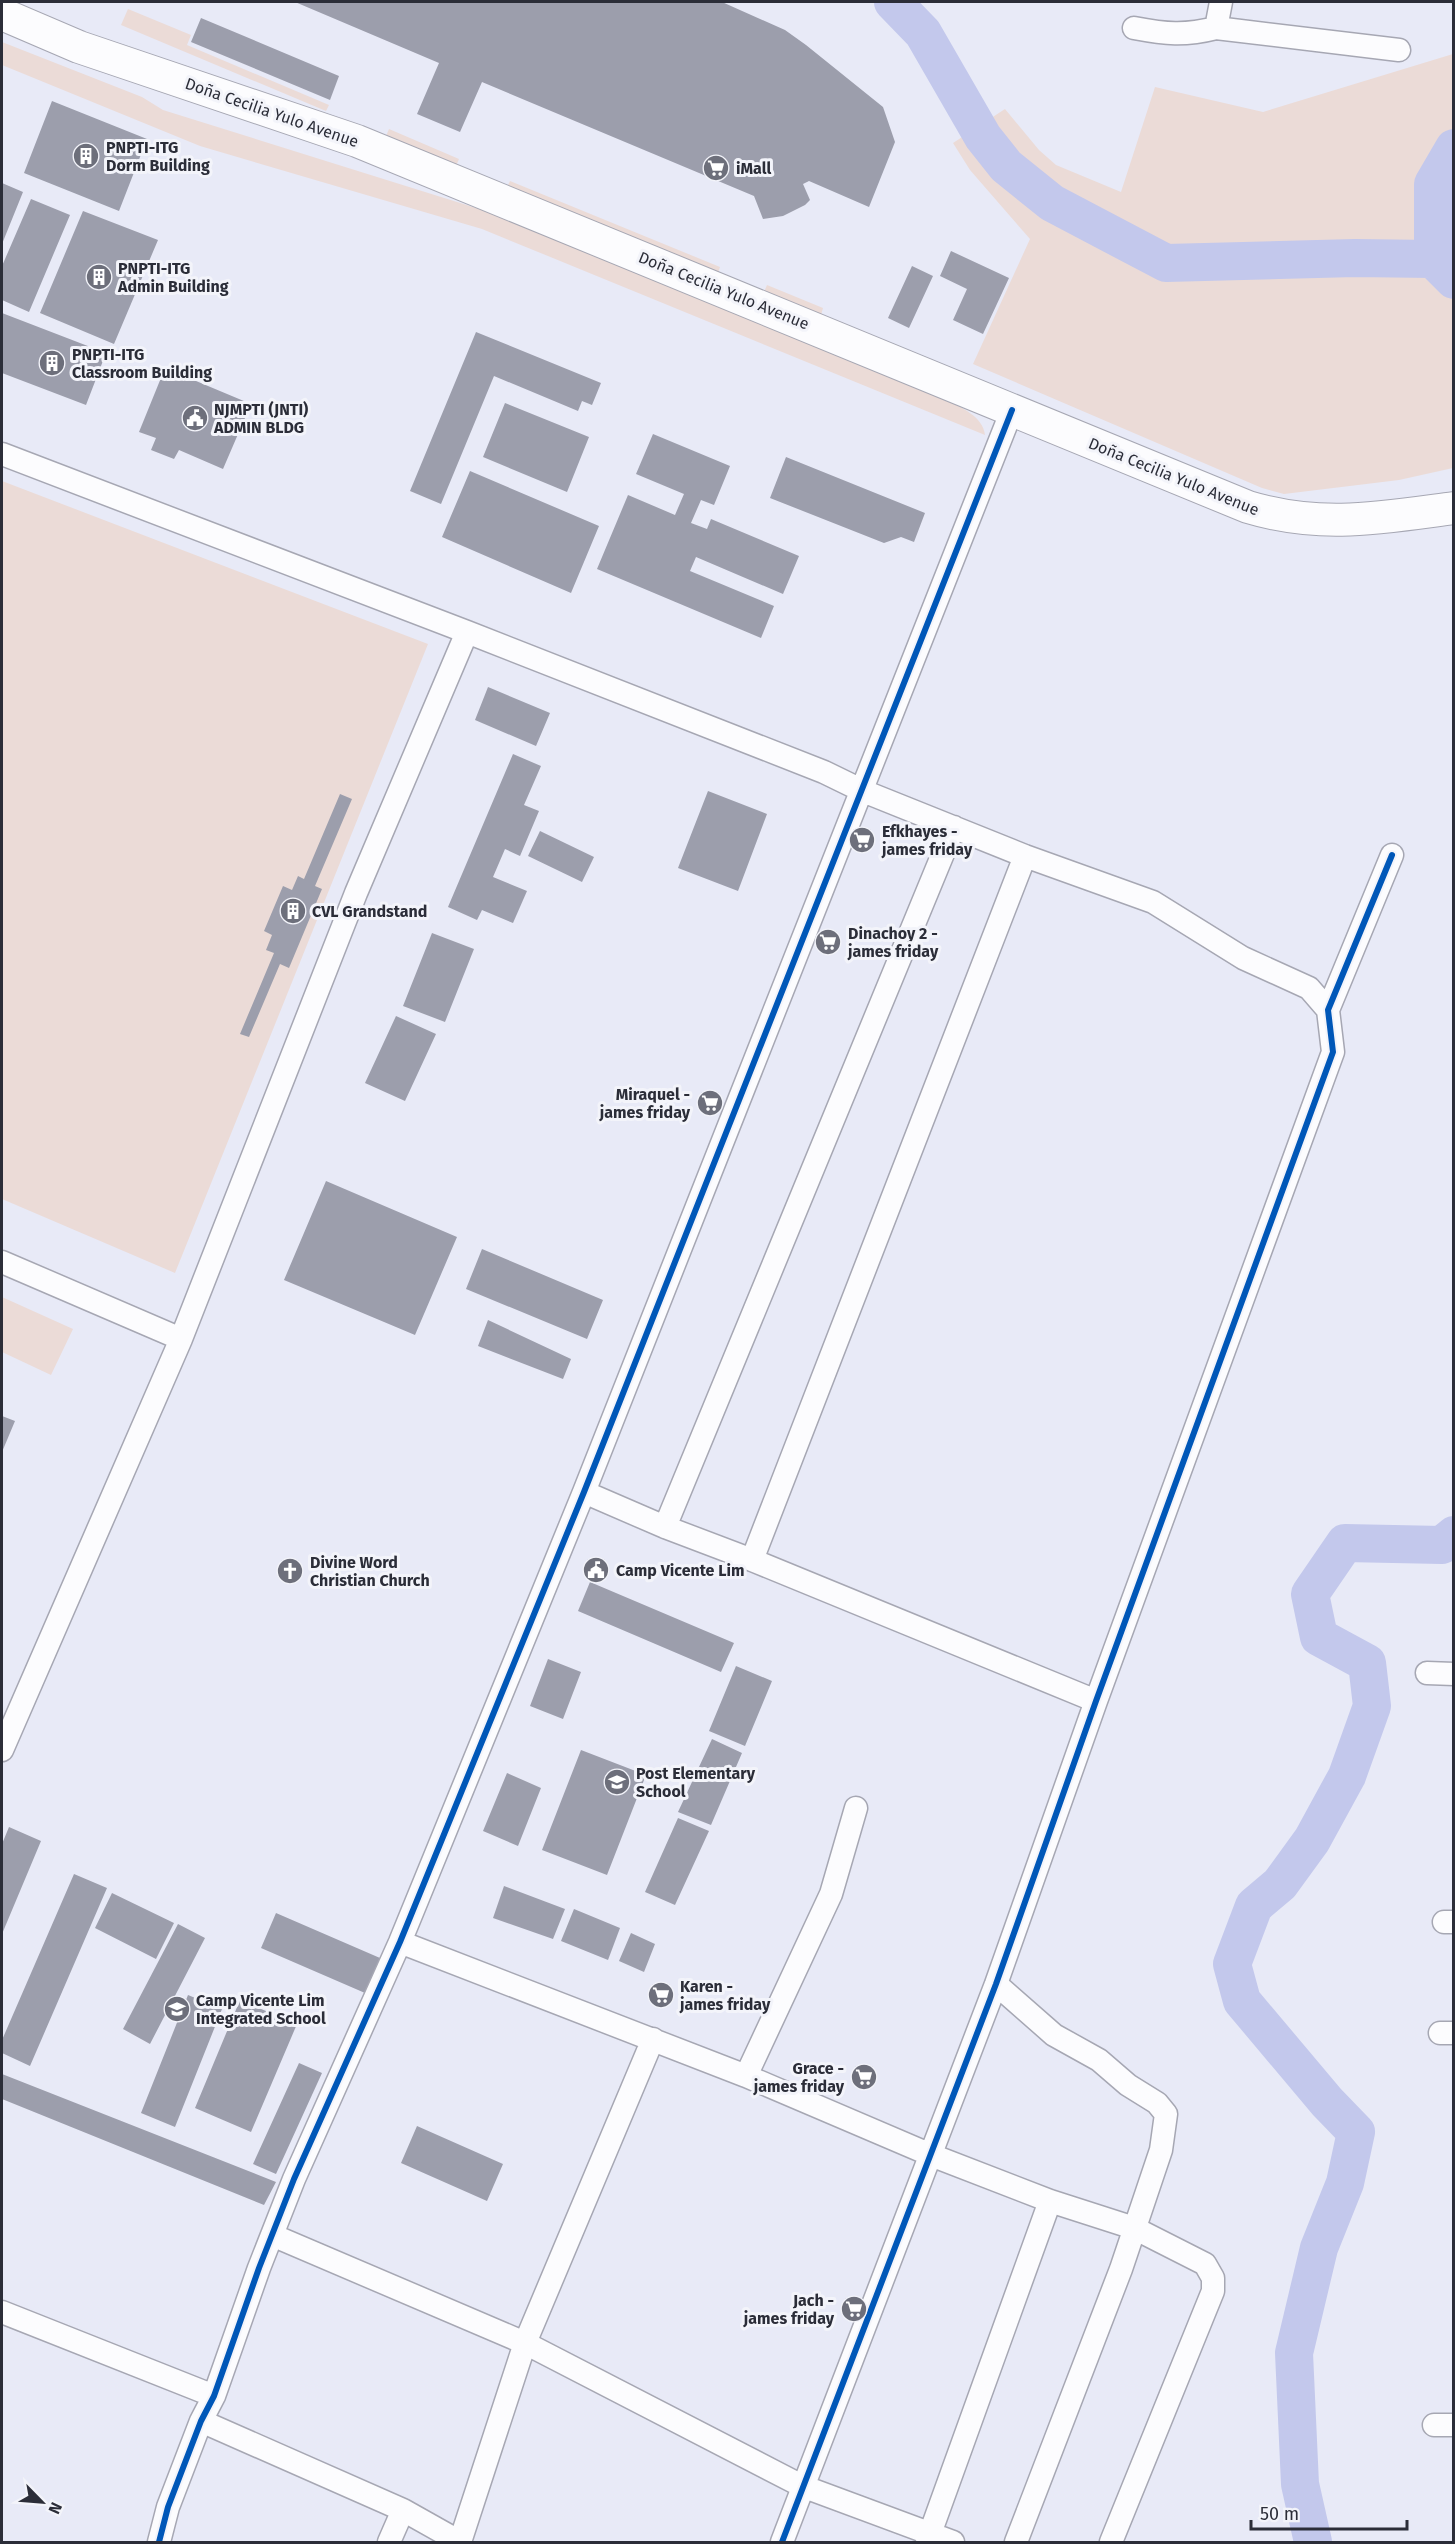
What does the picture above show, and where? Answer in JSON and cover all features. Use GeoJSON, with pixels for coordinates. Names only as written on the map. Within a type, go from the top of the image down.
{"type":"FeatureCollection","features":[{"type":"Feature","properties":{"kind":"main road","name":"Doña Cecilia Yulo Avenue"},"geometry":{"type":"LineString","coordinates":[[2,14],[79,47],[357,141],[750,300],[1226,499],[1268,513],[1320,521],[1354,521],[1454,508]]}},
{"type":"Feature","properties":{"kind":"street"},"geometry":{"type":"LineString","coordinates":[[1216,28],[1221,2]]}},
{"type":"Feature","properties":{"kind":"street"},"geometry":{"type":"LineString","coordinates":[[1134,28],[1164,34],[1192,34],[1216,28],[1399,50]]}},
{"type":"Feature","properties":{"kind":"street"},"geometry":{"type":"LineString","coordinates":[[159,2542],[168,2507],[201,2421],[214,2396],[272,2235],[339,2074],[400,1942],[584,1492],[1012,410]]}},
{"type":"Feature","properties":{"kind":"street"},"geometry":{"type":"LineString","coordinates":[[2,454],[824,772],[863,791],[1026,856],[1153,902],[1243,958],[1309,988],[1328,1010]]}},
{"type":"Feature","properties":{"kind":"street"},"geometry":{"type":"LineString","coordinates":[[2,1750],[181,1339],[356,893],[466,632]]}},
{"type":"Feature","properties":{"kind":"street"},"geometry":{"type":"LineString","coordinates":[[665,1527],[954,827]]}},
{"type":"Feature","properties":{"kind":"street"},"geometry":{"type":"LineString","coordinates":[[782,2542],[996,1984],[1096,1701],[1333,1052],[1328,1010],[1392,855]]}},
{"type":"Feature","properties":{"kind":"street"},"geometry":{"type":"LineString","coordinates":[[752,1560],[1026,856]]}},
{"type":"Feature","properties":{"kind":"street"},"geometry":{"type":"LineString","coordinates":[[2,1262],[181,1339]]}},
{"type":"Feature","properties":{"kind":"street"},"geometry":{"type":"LineString","coordinates":[[584,1492],[1096,1701]]}},
{"type":"Feature","properties":{"kind":"street"},"geometry":{"type":"LineString","coordinates":[[1427,1673],[1454,1674]]}},
{"type":"Feature","properties":{"kind":"street"},"geometry":{"type":"LineString","coordinates":[[746,2076],[831,1894],[856,1808]]}},
{"type":"Feature","properties":{"kind":"street"},"geometry":{"type":"LineString","coordinates":[[400,1942],[746,2076],[931,2155],[1050,2201],[1134,2228],[1205,2264],[1213,2278],[1213,2291],[1111,2542]]}},
{"type":"Feature","properties":{"kind":"street"},"geometry":{"type":"LineString","coordinates":[[996,1984],[1054,2035],[1098,2060],[1128,2085],[1157,2103],[1166,2114],[1161,2150],[1121,2269],[1016,2542]]}},
{"type":"Feature","properties":{"kind":"street"},"geometry":{"type":"LineString","coordinates":[[201,2421],[403,2510],[460,2542],[525,2343],[653,2039]]}},
{"type":"Feature","properties":{"kind":"street"},"geometry":{"type":"LineString","coordinates":[[929,2538],[1050,2201]]}},
{"type":"Feature","properties":{"kind":"street"},"geometry":{"type":"LineString","coordinates":[[272,2235],[525,2343],[802,2486],[929,2538],[953,2542]]}},
{"type":"Feature","properties":{"kind":"street"},"geometry":{"type":"LineString","coordinates":[[2,2312],[214,2396]]}},
{"type":"Feature","properties":{"kind":"street"},"geometry":{"type":"LineString","coordinates":[[389,2542],[403,2510]]}},
{"type":"Feature","properties":{"kind":"shaded area"},"geometry":{"type":"Polygon","coordinates":[[[128,9],[191,35],[187,45],[329,105],[326,111],[121,25],[128,9]]]}},
{"type":"Feature","properties":{"kind":"shaded area"},"geometry":{"type":"Polygon","coordinates":[[[2,42],[142,97],[163,110],[489,212],[945,399],[975,417],[980,422],[985,435],[482,229],[200,146],[2,65],[2,42]]]}},
{"type":"Feature","properties":{"kind":"shaded area"},"geometry":{"type":"Polygon","coordinates":[[[1453,54],[1453,468],[1399,480],[1284,494],[1262,488],[973,364],[1030,239],[970,170],[953,143],[1005,109],[1039,150],[1056,165],[1121,192],[1155,87],[1263,112],[1453,54]]]}},
{"type":"Feature","properties":{"kind":"shaded area"},"geometry":{"type":"Polygon","coordinates":[[[389,129],[459,159],[456,166],[386,136],[389,129]]]}},
{"type":"Feature","properties":{"kind":"shaded area"},"geometry":{"type":"Polygon","coordinates":[[[510,181],[720,267],[718,273],[507,187],[510,181]]]}},
{"type":"Feature","properties":{"kind":"shaded area"},"geometry":{"type":"Polygon","coordinates":[[[767,285],[823,308],[821,315],[764,292],[767,285]]]}},
{"type":"Feature","properties":{"kind":"shaded area"},"geometry":{"type":"Polygon","coordinates":[[[2,481],[428,644],[175,1273],[2,1199],[2,481]]]}},
{"type":"Feature","properties":{"kind":"shaded area"},"geometry":{"type":"Polygon","coordinates":[[[2,1297],[73,1329],[51,1375],[2,1352],[2,1297]]]}},
{"type":"Feature","properties":{"kind":"building"},"geometry":{"type":"Polygon","coordinates":[[[295,2],[722,2],[785,30],[883,107],[895,142],[869,207],[809,181],[803,184],[810,200],[805,205],[783,216],[763,219],[754,196],[482,82],[460,132],[417,114],[439,63],[295,2]]]}},
{"type":"Feature","properties":{"kind":"building"},"geometry":{"type":"Polygon","coordinates":[[[201,18],[339,76],[330,100],[191,42],[201,18]]]}},
{"type":"Feature","properties":{"kind":"building","name":"PNPTI-ITG Dorm Building"},"geometry":{"type":"Polygon","coordinates":[[[52,101],[147,139],[119,211],[24,173],[52,101]]]}},
{"type":"Feature","properties":{"kind":"building"},"geometry":{"type":"Polygon","coordinates":[[[2,183],[23,192],[2,244],[2,183]]]}},
{"type":"Feature","properties":{"kind":"building"},"geometry":{"type":"Polygon","coordinates":[[[31,199],[70,215],[29,312],[2,300],[2,266],[31,199]]]}},
{"type":"Feature","properties":{"kind":"building","name":"PNPTI-ITG Admin Building"},"geometry":{"type":"Polygon","coordinates":[[[83,211],[158,240],[114,344],[40,313],[83,211]]]}},
{"type":"Feature","properties":{"kind":"building"},"geometry":{"type":"Polygon","coordinates":[[[951,251],[1009,278],[983,334],[953,320],[967,289],[940,276],[951,251]]]}},
{"type":"Feature","properties":{"kind":"building"},"geometry":{"type":"Polygon","coordinates":[[[912,266],[933,276],[909,328],[888,318],[912,266]]]}},
{"type":"Feature","properties":{"kind":"building","name":"PNPTI-ITG Classroom Building"},"geometry":{"type":"Polygon","coordinates":[[[2,313],[106,353],[86,405],[2,373],[2,313]]]}},
{"type":"Feature","properties":{"kind":"building"},"geometry":{"type":"Polygon","coordinates":[[[476,332],[601,383],[592,405],[582,401],[578,411],[494,376],[441,504],[410,491],[476,332]]]}},
{"type":"Feature","properties":{"kind":"building","name":"NJMPTI (JNTI) ADMIN BLDG"},"geometry":{"type":"Polygon","coordinates":[[[165,368],[251,404],[223,469],[179,450],[174,459],[151,450],[156,438],[139,432],[165,368]]]}},
{"type":"Feature","properties":{"kind":"building"},"geometry":{"type":"Polygon","coordinates":[[[505,403],[589,437],[567,492],[483,457],[505,403]]]}},
{"type":"Feature","properties":{"kind":"building"},"geometry":{"type":"Polygon","coordinates":[[[653,434],[730,466],[714,505],[701,500],[691,523],[707,529],[711,519],[799,556],[783,594],[696,557],[690,571],[774,606],[761,638],[597,569],[628,495],[675,515],[684,494],[636,474],[653,434]]]}},
{"type":"Feature","properties":{"kind":"building"},"geometry":{"type":"Polygon","coordinates":[[[786,457],[925,513],[914,542],[901,537],[884,543],[770,498],[786,457]]]}},
{"type":"Feature","properties":{"kind":"building"},"geometry":{"type":"Polygon","coordinates":[[[470,471],[599,526],[571,593],[442,537],[470,471]]]}},
{"type":"Feature","properties":{"kind":"building"},"geometry":{"type":"Polygon","coordinates":[[[488,687],[550,713],[536,746],[475,720],[488,687]]]}},
{"type":"Feature","properties":{"kind":"building"},"geometry":{"type":"Polygon","coordinates":[[[513,754],[541,766],[524,805],[539,811],[520,856],[505,849],[493,877],[527,891],[513,923],[482,910],[477,920],[448,907],[513,754]]]}},
{"type":"Feature","properties":{"kind":"building"},"geometry":{"type":"Polygon","coordinates":[[[708,791],[767,814],[738,891],[678,868],[708,791]]]}},
{"type":"Feature","properties":{"kind":"building","name":"CVL Grandstand"},"geometry":{"type":"Polygon","coordinates":[[[340,794],[352,799],[315,886],[322,889],[289,968],[280,964],[249,1037],[240,1034],[274,953],[266,950],[272,935],[264,931],[283,886],[292,890],[298,876],[304,879],[340,794]]]}},
{"type":"Feature","properties":{"kind":"building"},"geometry":{"type":"Polygon","coordinates":[[[540,831],[594,857],[582,882],[528,856],[540,831]]]}},
{"type":"Feature","properties":{"kind":"building"},"geometry":{"type":"Polygon","coordinates":[[[432,933],[474,949],[445,1022],[403,1006],[432,933]]]}},
{"type":"Feature","properties":{"kind":"building"},"geometry":{"type":"Polygon","coordinates":[[[396,1016],[436,1034],[405,1101],[365,1083],[396,1016]]]}},
{"type":"Feature","properties":{"kind":"building"},"geometry":{"type":"Polygon","coordinates":[[[326,1181],[457,1237],[415,1335],[284,1280],[326,1181]]]}},
{"type":"Feature","properties":{"kind":"building"},"geometry":{"type":"Polygon","coordinates":[[[482,1249],[603,1300],[587,1339],[466,1289],[482,1249]]]}},
{"type":"Feature","properties":{"kind":"building"},"geometry":{"type":"Polygon","coordinates":[[[488,1320],[571,1359],[563,1379],[478,1346],[488,1320]]]}},
{"type":"Feature","properties":{"kind":"building"},"geometry":{"type":"Polygon","coordinates":[[[2,1416],[15,1421],[2,1452],[2,1416]]]}},
{"type":"Feature","properties":{"kind":"building"},"geometry":{"type":"Polygon","coordinates":[[[590,1582],[734,1643],[721,1672],[578,1611],[590,1582]]]}},
{"type":"Feature","properties":{"kind":"building"},"geometry":{"type":"Polygon","coordinates":[[[548,1659],[581,1672],[563,1719],[530,1706],[548,1659]]]}},
{"type":"Feature","properties":{"kind":"building"},"geometry":{"type":"Polygon","coordinates":[[[736,1666],[772,1681],[745,1746],[709,1731],[736,1666]]]}},
{"type":"Feature","properties":{"kind":"building"},"geometry":{"type":"Polygon","coordinates":[[[712,1739],[742,1753],[711,1825],[678,1812],[712,1739]]]}},
{"type":"Feature","properties":{"kind":"building"},"geometry":{"type":"Polygon","coordinates":[[[581,1750],[646,1775],[607,1875],[542,1850],[581,1750]]]}},
{"type":"Feature","properties":{"kind":"building"},"geometry":{"type":"Polygon","coordinates":[[[507,1773],[541,1788],[518,1846],[483,1831],[507,1773]]]}},
{"type":"Feature","properties":{"kind":"building"},"geometry":{"type":"Polygon","coordinates":[[[678,1818],[709,1831],[675,1905],[645,1892],[678,1818]]]}},
{"type":"Feature","properties":{"kind":"building"},"geometry":{"type":"Polygon","coordinates":[[[9,1827],[41,1841],[2,1934],[2,1844],[9,1827]]]}},
{"type":"Feature","properties":{"kind":"building"},"geometry":{"type":"Polygon","coordinates":[[[74,1874],[107,1888],[30,2066],[2,2053],[2,2040],[74,1874]]]}},
{"type":"Feature","properties":{"kind":"building"},"geometry":{"type":"Polygon","coordinates":[[[504,1886],[565,1909],[553,1939],[493,1918],[504,1886]]]}},
{"type":"Feature","properties":{"kind":"building"},"geometry":{"type":"Polygon","coordinates":[[[112,1893],[174,1923],[156,1959],[95,1928],[112,1893]]]}},
{"type":"Feature","properties":{"kind":"building"},"geometry":{"type":"Polygon","coordinates":[[[574,1909],[620,1928],[608,1960],[561,1941],[574,1909]]]}},
{"type":"Feature","properties":{"kind":"building"},"geometry":{"type":"Polygon","coordinates":[[[276,1913],[380,1958],[365,1993],[261,1948],[276,1913]]]}},
{"type":"Feature","properties":{"kind":"building"},"geometry":{"type":"Polygon","coordinates":[[[178,1924],[205,1938],[150,2044],[123,2029],[178,1924]]]}},
{"type":"Feature","properties":{"kind":"building"},"geometry":{"type":"Polygon","coordinates":[[[631,1933],[655,1944],[644,1972],[619,1961],[631,1933]]]}},
{"type":"Feature","properties":{"kind":"building"},"geometry":{"type":"Polygon","coordinates":[[[188,1995],[222,2009],[175,2127],[141,2113],[188,1995]]]}},
{"type":"Feature","properties":{"kind":"building"},"geometry":{"type":"Polygon","coordinates":[[[240,2000],[297,2024],[251,2132],[195,2108],[240,2000]]]}},
{"type":"Feature","properties":{"kind":"building"},"geometry":{"type":"Polygon","coordinates":[[[299,2063],[322,2073],[276,2174],[253,2164],[299,2063]]]}},
{"type":"Feature","properties":{"kind":"building"},"geometry":{"type":"Polygon","coordinates":[[[2,2074],[276,2182],[264,2205],[2,2099],[2,2074]]]}},
{"type":"Feature","properties":{"kind":"building"},"geometry":{"type":"Polygon","coordinates":[[[417,2126],[503,2164],[487,2201],[401,2163],[417,2126]]]}},
{"type":"Feature","properties":{"kind":"waterway"},"geometry":{"type":"LineString","coordinates":[[893,2],[923,33],[983,137],[1006,166],[1052,203],[1166,263],[1355,258],[1433,259],[1454,280]]}},
{"type":"Feature","properties":{"kind":"waterway"},"geometry":{"type":"LineString","coordinates":[[1433,259],[1433,184],[1454,148]]}},
{"type":"Feature","properties":{"kind":"waterway"},"geometry":{"type":"LineString","coordinates":[[1313,2542],[1300,2484],[1294,2353],[1319,2248],[1345,2183],[1356,2132],[1327,2102],[1242,2001],[1232,1964],[1254,1906],[1280,1884],[1312,1840],[1347,1776],[1372,1706],[1367,1663],[1319,1637],[1310,1594],[1345,1543],[1442,1545],[1454,1535]]}},
{"type":"Feature","properties":{"kind":"cycle path"},"geometry":{"type":"LineString","coordinates":[[159,2542],[168,2507],[201,2421],[214,2396],[259,2268],[294,2179],[400,1942],[584,1492],[1012,410]]}},
{"type":"Feature","properties":{"kind":"cycle path"},"geometry":{"type":"LineString","coordinates":[[782,2542],[996,1984],[1096,1701],[1333,1052],[1328,1010],[1392,855]]}},
{"type":"Feature","properties":{"kind":"place","name":"PNPTI-ITG Dorm Building"},"geometry":{"type":"Point","coordinates":[86,156]}},
{"type":"Feature","properties":{"kind":"place","name":"iMall"},"geometry":{"type":"Point","coordinates":[716,168]}},
{"type":"Feature","properties":{"kind":"place","name":"PNPTI-ITG Admin Building"},"geometry":{"type":"Point","coordinates":[99,277]}},
{"type":"Feature","properties":{"kind":"place","name":"PNPTI-ITG Classroom Building"},"geometry":{"type":"Point","coordinates":[52,363]}},
{"type":"Feature","properties":{"kind":"place","name":"NJMPTI (JNTI) ADMIN BLDG"},"geometry":{"type":"Point","coordinates":[195,418]}},
{"type":"Feature","properties":{"kind":"place","name":"Efkhayes - james friday"},"geometry":{"type":"Point","coordinates":[862,840]}},
{"type":"Feature","properties":{"kind":"place","name":"CVL Grandstand"},"geometry":{"type":"Point","coordinates":[293,911]}},
{"type":"Feature","properties":{"kind":"place","name":"Dinachoy 2 - james friday"},"geometry":{"type":"Point","coordinates":[828,942]}},
{"type":"Feature","properties":{"kind":"place","name":"Miraquel - james friday"},"geometry":{"type":"Point","coordinates":[710,1103]}},
{"type":"Feature","properties":{"kind":"place","name":"Camp Vicente Lim"},"geometry":{"type":"Point","coordinates":[596,1570]}},
{"type":"Feature","properties":{"kind":"place","name":"Divine Word Christian Church"},"geometry":{"type":"Point","coordinates":[290,1571]}},
{"type":"Feature","properties":{"kind":"place","name":"Post Elementary School"},"geometry":{"type":"Point","coordinates":[617,1782]}},
{"type":"Feature","properties":{"kind":"place","name":"Karen - james friday"},"geometry":{"type":"Point","coordinates":[661,1995]}},
{"type":"Feature","properties":{"kind":"place","name":"Camp Vicente Lim Integrated School"},"geometry":{"type":"Point","coordinates":[177,2009]}},
{"type":"Feature","properties":{"kind":"place","name":"Grace - james friday"},"geometry":{"type":"Point","coordinates":[864,2077]}},
{"type":"Feature","properties":{"kind":"place","name":"Jach - james friday"},"geometry":{"type":"Point","coordinates":[854,2309]}}]}
